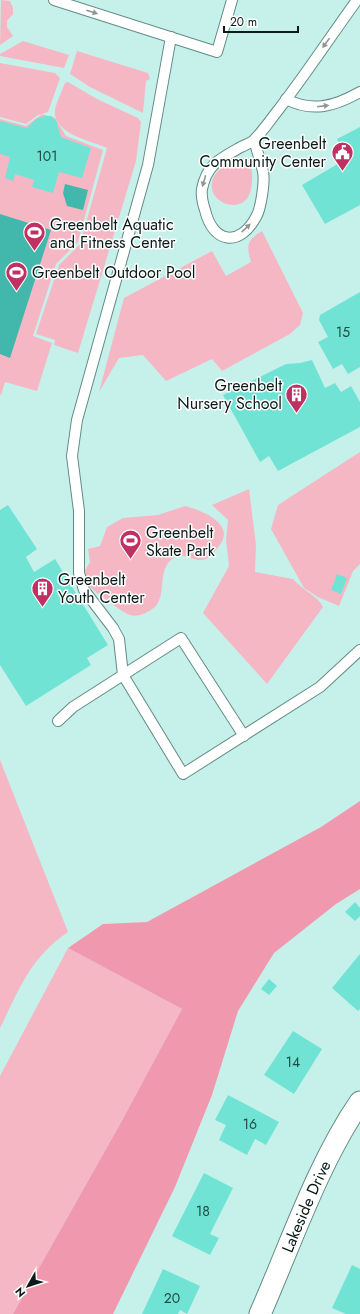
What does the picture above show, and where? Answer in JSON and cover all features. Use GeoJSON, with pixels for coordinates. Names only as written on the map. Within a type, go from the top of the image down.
{"type":"FeatureCollection","features":[{"type":"Feature","properties":{"kind":"street","name":"Lakeside Drive"},"geometry":{"type":"LineString","coordinates":[[260,1314],[315,1186],[347,1121],[360,1102]]}},
{"type":"Feature","properties":{"kind":"lane"},"geometry":{"type":"LineString","coordinates":[[54,0],[217,52],[232,0]]}},
{"type":"Feature","properties":{"kind":"lane"},"geometry":{"type":"LineString","coordinates":[[254,140],[263,174],[260,204],[256,217],[246,229],[236,236],[231,238],[219,236],[213,231],[206,217],[201,193],[208,170],[216,162],[254,140],[286,99],[356,0]]}},
{"type":"Feature","properties":{"kind":"lane"},"geometry":{"type":"LineString","coordinates":[[171,37],[148,165],[76,420],[72,456],[79,531],[78,573],[84,590],[95,606],[114,628],[119,639],[122,675],[183,774],[320,687],[360,650]]}},
{"type":"Feature","properties":{"kind":"lane"},"geometry":{"type":"LineString","coordinates":[[286,99],[296,105],[324,107],[336,104],[360,92]]}},
{"type":"Feature","properties":{"kind":"lane"},"geometry":{"type":"LineString","coordinates":[[58,721],[73,707],[181,638],[244,736]]}},
{"type":"Feature","properties":{"kind":"shaded area"},"geometry":{"type":"Polygon","coordinates":[[[1,0],[10,1],[13,8],[13,14],[7,21],[7,27],[13,36],[0,45],[1,0]]]}},
{"type":"Feature","properties":{"kind":"shaded area"},"geometry":{"type":"Polygon","coordinates":[[[23,41],[69,55],[64,68],[0,56],[0,54],[23,41]]]}},
{"type":"Feature","properties":{"kind":"shaded area"},"geometry":{"type":"Polygon","coordinates":[[[77,51],[148,73],[150,79],[146,81],[143,113],[90,87],[70,74],[77,51]]]}},
{"type":"Feature","properties":{"kind":"shaded area"},"geometry":{"type":"Polygon","coordinates":[[[0,63],[55,73],[60,78],[48,112],[38,115],[26,124],[0,117],[0,63]]]}},
{"type":"Feature","properties":{"kind":"shaded area"},"geometry":{"type":"Polygon","coordinates":[[[68,82],[97,99],[138,118],[141,122],[136,161],[78,353],[54,345],[55,340],[36,334],[59,265],[80,244],[107,148],[74,135],[66,131],[60,125],[56,118],[55,110],[65,83],[68,82]]]}},
{"type":"Feature","properties":{"kind":"shaded area","name":"Greenbelt Aquatic and Fitness Center"},"geometry":{"type":"Polygon","coordinates":[[[42,114],[55,118],[66,136],[103,150],[78,242],[56,264],[33,336],[52,343],[37,391],[5,382],[1,395],[0,119],[26,126],[42,114]]]}},
{"type":"Feature","properties":{"kind":"shaded area"},"geometry":{"type":"Polygon","coordinates":[[[242,158],[248,159],[250,162],[252,170],[252,185],[247,199],[240,204],[232,205],[223,202],[216,197],[212,190],[212,181],[223,166],[242,158]]]}},
{"type":"Feature","properties":{"kind":"shaded area"},"geometry":{"type":"Polygon","coordinates":[[[65,184],[88,190],[83,210],[67,206],[63,193],[65,184]]]}},
{"type":"Feature","properties":{"kind":"shaded area","name":"Greenbelt Outdoor Pool"},"geometry":{"type":"Polygon","coordinates":[[[0,214],[51,230],[10,358],[0,354],[0,214]]]}},
{"type":"Feature","properties":{"kind":"shaded area"},"geometry":{"type":"Polygon","coordinates":[[[262,231],[303,313],[300,325],[290,334],[222,371],[212,359],[166,381],[143,355],[119,358],[99,392],[124,298],[212,251],[226,276],[251,262],[248,251],[249,244],[253,237],[262,231]]]}},
{"type":"Feature","properties":{"kind":"shaded area"},"geometry":{"type":"Polygon","coordinates":[[[360,452],[360,564],[353,571],[339,606],[318,597],[304,588],[271,529],[278,505],[360,452]]]}},
{"type":"Feature","properties":{"kind":"shaded area"},"geometry":{"type":"Polygon","coordinates":[[[249,489],[256,545],[255,572],[293,579],[317,599],[323,607],[267,684],[203,613],[229,566],[226,540],[228,520],[212,505],[249,489]]]}},
{"type":"Feature","properties":{"kind":"shaded area","name":"Greenbelt Skate Park"},"geometry":{"type":"Polygon","coordinates":[[[185,506],[200,511],[215,519],[224,531],[223,538],[215,552],[206,559],[197,560],[181,555],[176,556],[167,564],[163,576],[161,596],[155,607],[147,613],[133,616],[130,615],[107,600],[86,583],[83,574],[90,562],[88,549],[100,546],[107,527],[123,518],[158,515],[185,506]]]}},
{"type":"Feature","properties":{"kind":"shaded area"},"geometry":{"type":"Polygon","coordinates":[[[0,760],[68,932],[44,952],[35,963],[20,987],[0,1028],[0,760]]]}},
{"type":"Feature","properties":{"kind":"shaded area"},"geometry":{"type":"Polygon","coordinates":[[[360,801],[360,889],[336,904],[274,953],[238,1011],[212,1095],[175,1187],[113,1314],[13,1314],[119,1126],[182,1009],[68,948],[103,924],[147,922],[321,827],[360,801]]]}},
{"type":"Feature","properties":{"kind":"shaded area"},"geometry":{"type":"Polygon","coordinates":[[[68,948],[182,1009],[119,1126],[13,1314],[0,1314],[0,1076],[68,948]]]}},
{"type":"Feature","properties":{"kind":"building"},"geometry":{"type":"Polygon","coordinates":[[[51,116],[56,120],[61,137],[91,148],[82,178],[59,172],[53,193],[32,187],[34,180],[15,174],[13,181],[5,178],[10,157],[0,154],[0,121],[27,128],[36,119],[51,116]]]}},
{"type":"Feature","properties":{"kind":"building","name":"Greenbelt Community Center"},"geometry":{"type":"Polygon","coordinates":[[[360,127],[360,205],[325,224],[302,185],[346,159],[337,139],[360,127]]]}},
{"type":"Feature","properties":{"kind":"building"},"geometry":{"type":"Polygon","coordinates":[[[360,292],[360,367],[348,374],[342,364],[333,369],[318,342],[328,337],[319,320],[320,315],[360,292]]]}},
{"type":"Feature","properties":{"kind":"building","name":"Greenbelt Nursery School"},"geometry":{"type":"Polygon","coordinates":[[[312,360],[325,388],[335,383],[341,392],[351,386],[360,402],[360,427],[278,471],[269,456],[260,462],[223,395],[286,364],[312,360]]]}},
{"type":"Feature","properties":{"kind":"building","name":"Greenbelt Youth Center"},"geometry":{"type":"Polygon","coordinates":[[[8,505],[37,549],[26,557],[34,572],[55,559],[108,645],[87,658],[91,665],[26,706],[0,665],[0,510],[8,505]]]}},
{"type":"Feature","properties":{"kind":"building"},"geometry":{"type":"Polygon","coordinates":[[[337,574],[347,578],[341,594],[331,590],[337,574]]]}},
{"type":"Feature","properties":{"kind":"building"},"geometry":{"type":"Polygon","coordinates":[[[355,902],[360,908],[360,916],[355,921],[345,912],[355,902]]]}},
{"type":"Feature","properties":{"kind":"building"},"geometry":{"type":"Polygon","coordinates":[[[360,954],[360,1009],[358,1011],[332,988],[360,954]]]}},
{"type":"Feature","properties":{"kind":"building"},"geometry":{"type":"Polygon","coordinates":[[[269,979],[277,986],[269,995],[261,989],[269,979]]]}},
{"type":"Feature","properties":{"kind":"building"},"geometry":{"type":"Polygon","coordinates":[[[293,1031],[322,1049],[294,1094],[264,1075],[293,1031]]]}},
{"type":"Feature","properties":{"kind":"building"},"geometry":{"type":"Polygon","coordinates":[[[228,1095],[279,1122],[266,1145],[255,1139],[247,1155],[219,1140],[226,1125],[215,1120],[228,1095]]]}},
{"type":"Feature","properties":{"kind":"building"},"geometry":{"type":"Polygon","coordinates":[[[204,1173],[233,1188],[210,1234],[219,1238],[210,1255],[172,1236],[204,1173]]]}},
{"type":"Feature","properties":{"kind":"building"},"geometry":{"type":"Polygon","coordinates":[[[352,1265],[360,1269],[360,1314],[346,1314],[332,1308],[352,1265]]]}},
{"type":"Feature","properties":{"kind":"building"},"geometry":{"type":"Polygon","coordinates":[[[163,1269],[200,1286],[187,1314],[180,1310],[178,1314],[142,1314],[163,1269]]]}},
{"type":"Feature","properties":{"kind":"place","name":"Greenbelt Community Center"},"geometry":{"type":"Point","coordinates":[342,172]}},
{"type":"Feature","properties":{"kind":"place","name":"Greenbelt Aquatic and Fitness Center"},"geometry":{"type":"Point","coordinates":[34,252]}},
{"type":"Feature","properties":{"kind":"place","name":"Greenbelt Outdoor Pool"},"geometry":{"type":"Point","coordinates":[16,292]}},
{"type":"Feature","properties":{"kind":"place","name":"Greenbelt Nursery School"},"geometry":{"type":"Point","coordinates":[297,414]}},
{"type":"Feature","properties":{"kind":"place","name":"Greenbelt Skate Park"},"geometry":{"type":"Point","coordinates":[130,560]}},
{"type":"Feature","properties":{"kind":"place","name":"Greenbelt Youth Center"},"geometry":{"type":"Point","coordinates":[43,608]}}]}
